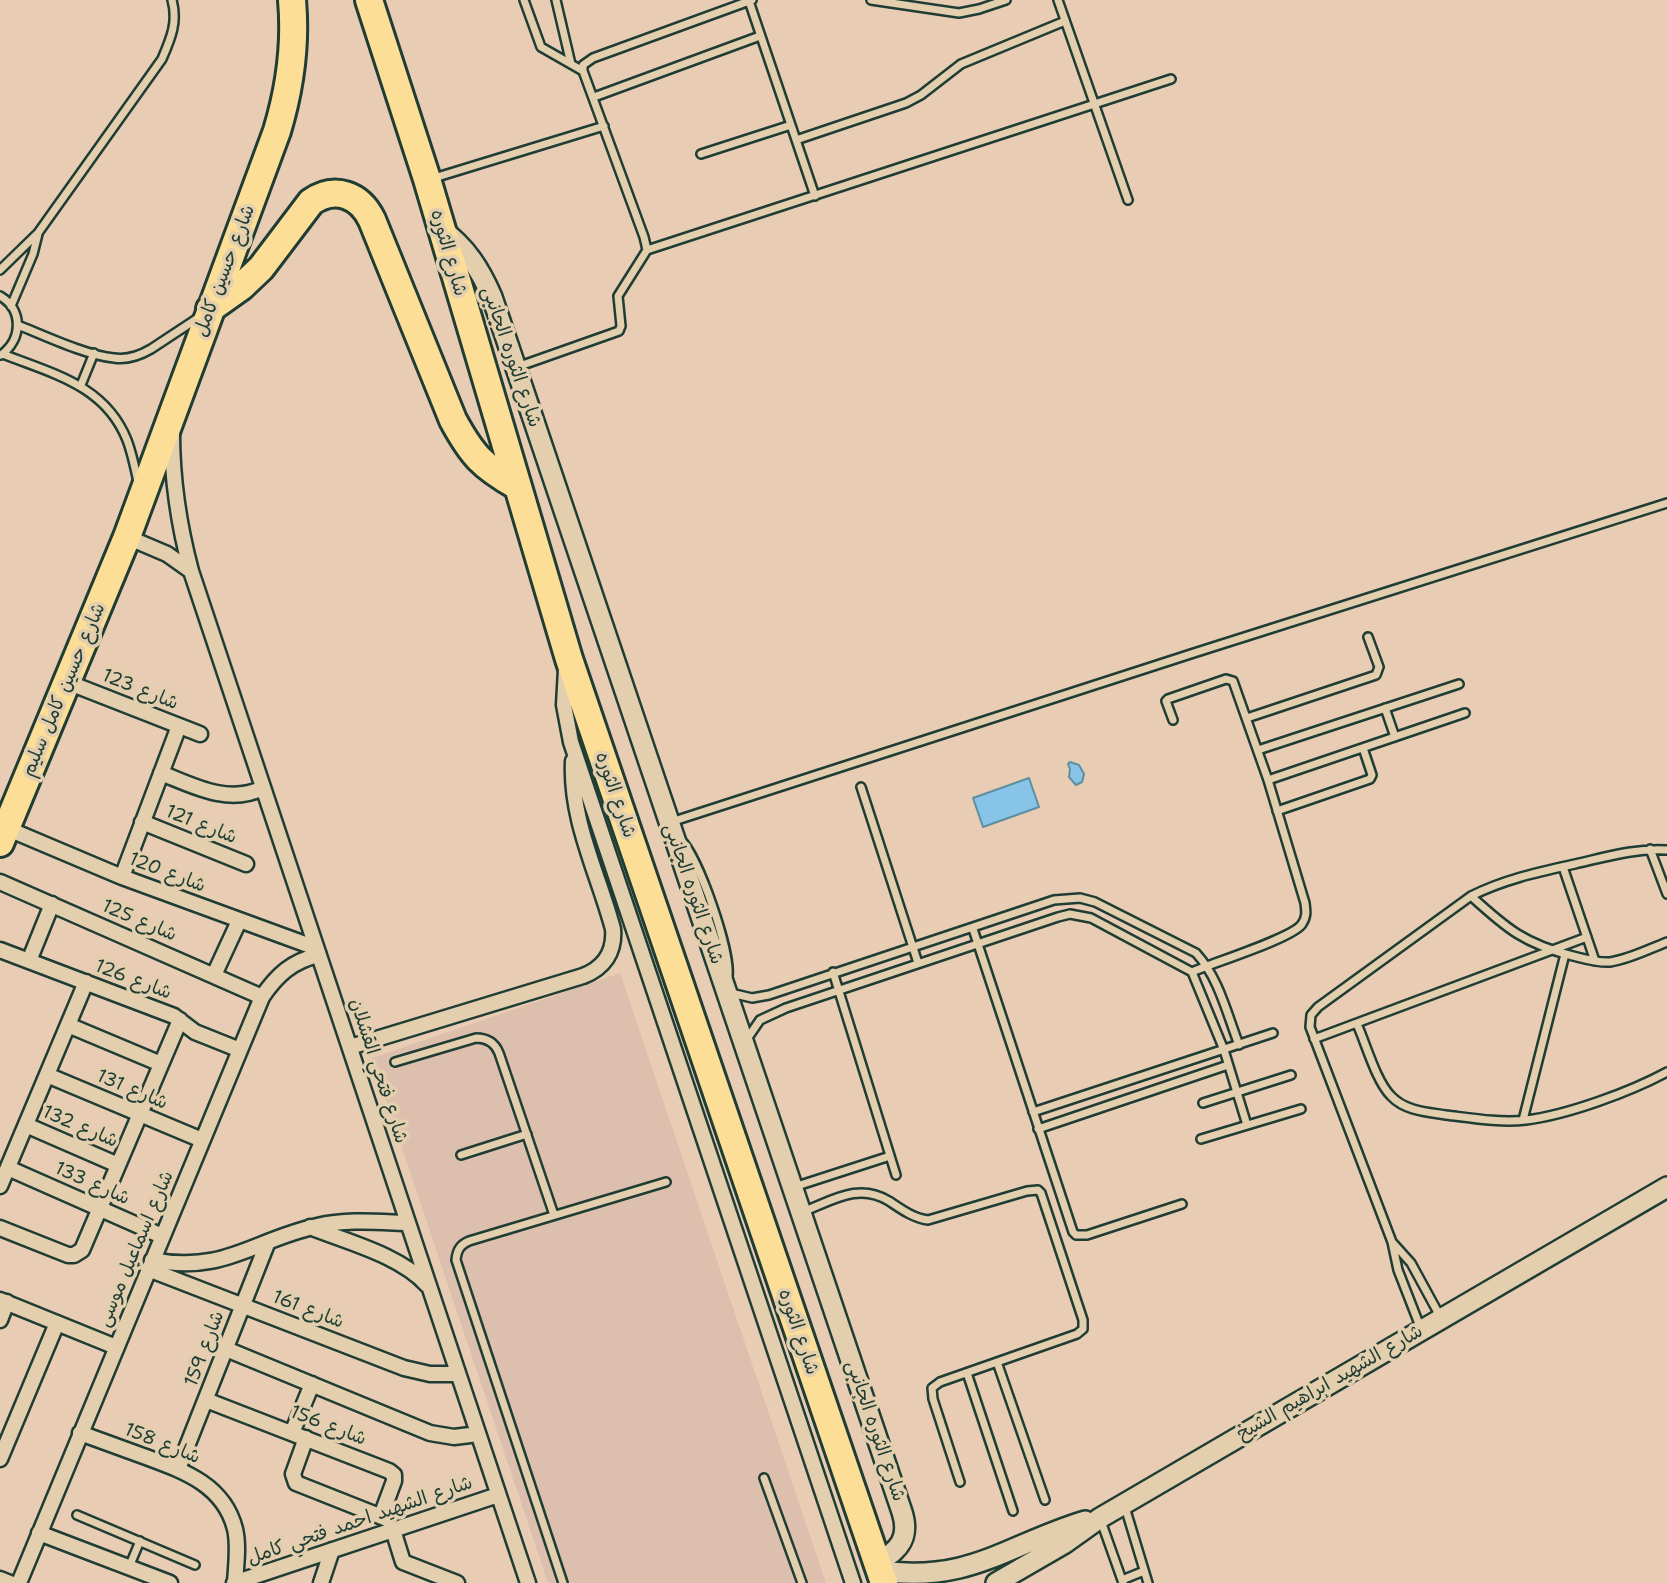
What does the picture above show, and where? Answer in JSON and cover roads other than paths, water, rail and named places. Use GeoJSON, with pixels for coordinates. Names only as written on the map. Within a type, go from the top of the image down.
{"type":"FeatureCollection","features":[{"type":"Feature","properties":{"kind":"highway","name":"شارع حسين كامل"},"geometry":{"type":"LineString","coordinates":[[127,537],[282,116],[292,66],[292,0]]}},
{"type":"Feature","properties":{"kind":"highway","name":"شارع الثوره"},"geometry":{"type":"LineString","coordinates":[[369,0],[427,179],[569,659],[880,1572]]}},
{"type":"Feature","properties":{"kind":"highway"},"geometry":{"type":"LineString","coordinates":[[210,309],[241,287],[261,268],[311,202],[322,195],[335,193],[355,199],[365,208],[372,220],[463,439],[481,463],[517,486]]}},
{"type":"Feature","properties":{"kind":"highway","name":"شارع حسين كامل سليم"},"geometry":{"type":"LineString","coordinates":[[3,836],[127,537]]}},
{"type":"Feature","properties":{"kind":"street","name":"شارع الثوره الجانبى"},"geometry":{"type":"LineString","coordinates":[[441,229],[463,247],[480,271],[516,368],[906,1524],[905,1537],[880,1572]]}},
{"type":"Feature","properties":{"kind":"street","name":"شارع فتحي القشلان"},"geometry":{"type":"LineString","coordinates":[[173,411],[174,486],[191,571],[528,1583]]}},
{"type":"Feature","properties":{"kind":"street"},"geometry":{"type":"LineString","coordinates":[[127,537],[160,550],[191,571]]}},
{"type":"Feature","properties":{"kind":"street"},"geometry":{"type":"LineString","coordinates":[[569,659],[564,705],[573,749],[853,1583]]}},
{"type":"Feature","properties":{"kind":"street","name":"شارع 123"},"geometry":{"type":"LineString","coordinates":[[67,682],[200,734]]}},
{"type":"Feature","properties":{"kind":"street"},"geometry":{"type":"LineString","coordinates":[[122,877],[179,726]]}},
{"type":"Feature","properties":{"kind":"street"},"geometry":{"type":"LineString","coordinates":[[350,1047],[583,976],[605,961],[612,946],[612,929],[576,810],[573,749]]}},
{"type":"Feature","properties":{"kind":"street"},"geometry":{"type":"LineString","coordinates":[[161,773],[224,795],[247,794],[263,788]]}},
{"type":"Feature","properties":{"kind":"street","name":"شارع 121"},"geometry":{"type":"LineString","coordinates":[[142,822],[246,864]]}},
{"type":"Feature","properties":{"kind":"street","name":"شارع 120"},"geometry":{"type":"LineString","coordinates":[[3,836],[122,877],[317,951]]}},
{"type":"Feature","properties":{"kind":"street","name":"شارع 125"},"geometry":{"type":"LineString","coordinates":[[0,881],[262,997]]}},
{"type":"Feature","properties":{"kind":"street"},"geometry":{"type":"LineString","coordinates":[[29,961],[52,904]]}},
{"type":"Feature","properties":{"kind":"street"},"geometry":{"type":"LineString","coordinates":[[214,975],[239,920]]}},
{"type":"Feature","properties":{"kind":"street","name":"شارع 126"},"geometry":{"type":"LineString","coordinates":[[0,950],[180,1020],[195,1032],[240,1050]]}},
{"type":"Feature","properties":{"kind":"street","name":"شارع اسماعيل موسى"},"geometry":{"type":"LineString","coordinates":[[19,1583],[262,997],[273,981],[287,968],[317,951]]}},
{"type":"Feature","properties":{"kind":"street"},"geometry":{"type":"LineString","coordinates":[[0,1186],[86,982]]}},
{"type":"Feature","properties":{"kind":"street"},"geometry":{"type":"LineString","coordinates":[[0,1228],[65,1254],[74,1255],[84,1247],[180,1020]]}},
{"type":"Feature","properties":{"kind":"street"},"geometry":{"type":"LineString","coordinates":[[68,1025],[161,1064]]}},
{"type":"Feature","properties":{"kind":"street","name":"شارع 131"},"geometry":{"type":"LineString","coordinates":[[47,1075],[202,1140]]}},
{"type":"Feature","properties":{"kind":"street","name":"شارع 132"},"geometry":{"type":"LineString","coordinates":[[26,1125],[118,1165]]}},
{"type":"Feature","properties":{"kind":"street","name":"شارع 133"},"geometry":{"type":"LineString","coordinates":[[8,1168],[162,1236]]}},
{"type":"Feature","properties":{"kind":"street","name":"شارع الشهيد ابراهيم الشيخ"},"geometry":{"type":"LineString","coordinates":[[996,1583],[1065,1543],[1100,1518],[1667,1187]]}},
{"type":"Feature","properties":{"kind":"street"},"geometry":{"type":"LineString","coordinates":[[150,1264],[208,1262],[235,1256],[310,1227],[350,1221],[408,1223]]}},
{"type":"Feature","properties":{"kind":"street"},"geometry":{"type":"LineString","coordinates":[[310,1227],[412,1270],[429,1287]]}},
{"type":"Feature","properties":{"kind":"street","name":"شارع 159"},"geometry":{"type":"LineString","coordinates":[[178,1469],[267,1244]]}},
{"type":"Feature","properties":{"kind":"street","name":"شارع 161"},"geometry":{"type":"LineString","coordinates":[[150,1264],[243,1306],[404,1368],[430,1374],[458,1374]]}},
{"type":"Feature","properties":{"kind":"street"},"geometry":{"type":"LineString","coordinates":[[0,1320],[3,1301],[116,1347]]}},
{"type":"Feature","properties":{"kind":"street"},"geometry":{"type":"LineString","coordinates":[[0,1459],[57,1323]]}},
{"type":"Feature","properties":{"kind":"street"},"geometry":{"type":"LineString","coordinates":[[226,1349],[438,1435],[454,1437],[478,1434]]}},
{"type":"Feature","properties":{"kind":"street"},"geometry":{"type":"LineString","coordinates":[[312,1384],[299,1436],[293,1474],[296,1483],[381,1516],[399,1528],[403,1562],[433,1579],[457,1583]]}},
{"type":"Feature","properties":{"kind":"street","name":"شارع 156"},"geometry":{"type":"LineString","coordinates":[[206,1400],[391,1473],[394,1481],[381,1516]]}},
{"type":"Feature","properties":{"kind":"street","name":"شارع 158"},"geometry":{"type":"LineString","coordinates":[[80,1433],[178,1469],[197,1478],[214,1492],[232,1519],[237,1541],[235,1583]]}},
{"type":"Feature","properties":{"kind":"street","name":"شارع الشهيد احمد فتحي كامل"},"geometry":{"type":"LineString","coordinates":[[235,1583],[498,1494]]}},
{"type":"Feature","properties":{"kind":"street"},"geometry":{"type":"LineString","coordinates":[[880,1572],[921,1577],[962,1572],[1072,1525],[1100,1518]]}},
{"type":"Feature","properties":{"kind":"street"},"geometry":{"type":"LineString","coordinates":[[39,1533],[170,1583]]}},
{"type":"Feature","properties":{"kind":"street"},"geometry":{"type":"LineString","coordinates":[[321,1583],[332,1550]]}},
{"type":"Feature","properties":{"kind":"street"},"geometry":{"type":"LineString","coordinates":[[0,1579],[10,1583]]}},
{"type":"Feature","properties":{"kind":"lane"},"geometry":{"type":"LineString","coordinates":[[0,270],[38,233],[162,59],[173,34],[175,12],[172,0]]}},
{"type":"Feature","properties":{"kind":"lane"},"geometry":{"type":"LineString","coordinates":[[524,0],[541,47],[583,71]]}},
{"type":"Feature","properties":{"kind":"lane"},"geometry":{"type":"LineString","coordinates":[[556,0],[571,64]]}},
{"type":"Feature","properties":{"kind":"lane"},"geometry":{"type":"LineString","coordinates":[[647,250],[583,65],[589,60],[751,0],[760,36],[815,195]]}},
{"type":"Feature","properties":{"kind":"lane"},"geometry":{"type":"LineString","coordinates":[[871,0],[958,12],[979,9],[1006,0]]}},
{"type":"Feature","properties":{"kind":"lane"},"geometry":{"type":"LineString","coordinates":[[1058,0],[1128,200]]}},
{"type":"Feature","properties":{"kind":"lane"},"geometry":{"type":"LineString","coordinates":[[796,140],[906,103],[961,64],[1065,21]]}},
{"type":"Feature","properties":{"kind":"lane"},"geometry":{"type":"LineString","coordinates":[[594,97],[760,36]]}},
{"type":"Feature","properties":{"kind":"lane"},"geometry":{"type":"LineString","coordinates":[[516,368],[619,331],[621,326],[618,296],[647,250],[1171,79]]}},
{"type":"Feature","properties":{"kind":"lane"},"geometry":{"type":"LineString","coordinates":[[701,154],[791,125]]}},
{"type":"Feature","properties":{"kind":"lane"},"geometry":{"type":"LineString","coordinates":[[427,179],[604,126]]}},
{"type":"Feature","properties":{"kind":"lane"},"geometry":{"type":"LineString","coordinates":[[12,306],[18,284],[33,254],[38,233]]}},
{"type":"Feature","properties":{"kind":"lane"},"geometry":{"type":"LineString","coordinates":[[0,296],[12,306],[18,325],[14,341],[1,355],[81,386],[103,403],[120,426],[131,452],[142,496]]}},
{"type":"Feature","properties":{"kind":"lane"},"geometry":{"type":"LineString","coordinates":[[18,325],[113,358],[142,354],[210,309]]}},
{"type":"Feature","properties":{"kind":"lane"},"geometry":{"type":"LineString","coordinates":[[81,386],[93,353]]}},
{"type":"Feature","properties":{"kind":"lane"},"geometry":{"type":"LineString","coordinates":[[671,829],[1210,648],[1667,503]]}},
{"type":"Feature","properties":{"kind":"lane"},"geometry":{"type":"LineString","coordinates":[[1247,718],[1376,675],[1379,667],[1368,637]]}},
{"type":"Feature","properties":{"kind":"lane"},"geometry":{"type":"LineString","coordinates":[[1173,720],[1167,699],[1226,679],[1233,681],[1278,811],[1305,903],[1306,915],[1303,923],[1289,934],[1192,972]]}},
{"type":"Feature","properties":{"kind":"lane"},"geometry":{"type":"LineString","coordinates":[[1258,750],[1459,684]]}},
{"type":"Feature","properties":{"kind":"lane"},"geometry":{"type":"LineString","coordinates":[[1385,708],[1395,737]]}},
{"type":"Feature","properties":{"kind":"lane"},"geometry":{"type":"LineString","coordinates":[[1268,780],[1465,713]]}},
{"type":"Feature","properties":{"kind":"lane"},"geometry":{"type":"LineString","coordinates":[[1278,811],[1370,779],[1372,775],[1363,748]]}},
{"type":"Feature","properties":{"kind":"lane"},"geometry":{"type":"LineString","coordinates":[[861,787],[918,963]]}},
{"type":"Feature","properties":{"kind":"lane"},"geometry":{"type":"LineString","coordinates":[[1421,1330],[1398,1270],[1392,1242],[1309,1020],[1314,1011],[1471,897],[1509,879],[1650,849],[1667,850]]}},
{"type":"Feature","properties":{"kind":"lane"},"geometry":{"type":"LineString","coordinates":[[1650,849],[1667,894]]}},
{"type":"Feature","properties":{"kind":"lane"},"geometry":{"type":"LineString","coordinates":[[1563,867],[1595,961]]}},
{"type":"Feature","properties":{"kind":"lane"},"geometry":{"type":"LineString","coordinates":[[1471,897],[1511,932],[1553,951],[1595,961],[1618,960],[1667,942]]}},
{"type":"Feature","properties":{"kind":"lane"},"geometry":{"type":"LineString","coordinates":[[725,988],[743,997],[762,997],[1054,900],[1080,898],[1106,907],[1196,953],[1208,965],[1239,1045]]}},
{"type":"Feature","properties":{"kind":"lane"},"geometry":{"type":"LineString","coordinates":[[746,1045],[756,1024],[768,1015],[1058,917],[1080,915],[1192,972],[1224,1051],[1247,1125]]}},
{"type":"Feature","properties":{"kind":"lane"},"geometry":{"type":"LineString","coordinates":[[973,929],[1070,1228],[1076,1235],[1087,1235],[1182,1205]]}},
{"type":"Feature","properties":{"kind":"lane"},"geometry":{"type":"LineString","coordinates":[[1314,1039],[1587,937]]}},
{"type":"Feature","properties":{"kind":"lane"},"geometry":{"type":"LineString","coordinates":[[1523,1120],[1565,954]]}},
{"type":"Feature","properties":{"kind":"lane"},"geometry":{"type":"LineString","coordinates":[[833,972],[896,1175]]}},
{"type":"Feature","properties":{"kind":"lane"},"geometry":{"type":"LineString","coordinates":[[762,997],[768,1015]]}},
{"type":"Feature","properties":{"kind":"lane"},"geometry":{"type":"LineString","coordinates":[[1357,1024],[1390,1096],[1414,1110],[1523,1120],[1547,1116],[1612,1095],[1667,1072]]}},
{"type":"Feature","properties":{"kind":"lane"},"geometry":{"type":"LineString","coordinates":[[1033,1112],[1273,1033]]}},
{"type":"Feature","properties":{"kind":"lane"},"geometry":{"type":"LineString","coordinates":[[395,1062],[476,1038],[489,1040],[497,1048],[554,1215]]}},
{"type":"Feature","properties":{"kind":"lane"},"geometry":{"type":"LineString","coordinates":[[1038,1129],[1228,1065]]}},
{"type":"Feature","properties":{"kind":"lane"},"geometry":{"type":"LineString","coordinates":[[1203,1103],[1290,1075]]}},
{"type":"Feature","properties":{"kind":"lane"},"geometry":{"type":"LineString","coordinates":[[1201,1139],[1301,1109]]}},
{"type":"Feature","properties":{"kind":"lane"},"geometry":{"type":"LineString","coordinates":[[461,1155],[527,1134]]}},
{"type":"Feature","properties":{"kind":"lane"},"geometry":{"type":"LineString","coordinates":[[793,1187],[890,1156]]}},
{"type":"Feature","properties":{"kind":"lane"},"geometry":{"type":"LineString","coordinates":[[563,1583],[456,1260],[458,1249],[464,1243],[666,1182]]}},
{"type":"Feature","properties":{"kind":"lane"},"geometry":{"type":"LineString","coordinates":[[801,1213],[852,1194],[869,1192],[879,1195],[918,1219],[928,1220],[1027,1191],[1038,1190],[1044,1199],[1083,1320],[1083,1329],[1077,1335],[936,1384],[932,1394],[960,1482]]}},
{"type":"Feature","properties":{"kind":"lane"},"geometry":{"type":"LineString","coordinates":[[1392,1242],[1411,1263],[1441,1318]]}},
{"type":"Feature","properties":{"kind":"lane"},"geometry":{"type":"LineString","coordinates":[[998,1362],[1045,1500]]}},
{"type":"Feature","properties":{"kind":"lane"},"geometry":{"type":"LineString","coordinates":[[967,1373],[1013,1511]]}},
{"type":"Feature","properties":{"kind":"lane"},"geometry":{"type":"LineString","coordinates":[[764,1478],[802,1583]]}},
{"type":"Feature","properties":{"kind":"lane"},"geometry":{"type":"LineString","coordinates":[[1124,1504],[1148,1583]]}},
{"type":"Feature","properties":{"kind":"lane"},"geometry":{"type":"LineString","coordinates":[[77,1515],[195,1564]]}},
{"type":"Feature","properties":{"kind":"lane"},"geometry":{"type":"LineString","coordinates":[[1100,1518],[1122,1581],[1144,1571]]}},
{"type":"Feature","properties":{"kind":"lane"},"geometry":{"type":"LineString","coordinates":[[129,1567],[140,1541]]}},
{"type":"Feature","properties":{"kind":"water"},"geometry":{"type":"Polygon","coordinates":[[[1070,762],[1079,765],[1084,774],[1082,782],[1076,785],[1069,777],[1070,762]]]}},
{"type":"Feature","properties":{"kind":"water"},"geometry":{"type":"Polygon","coordinates":[[[1029,778],[1039,807],[983,827],[973,798],[1029,778]]]}}]}
